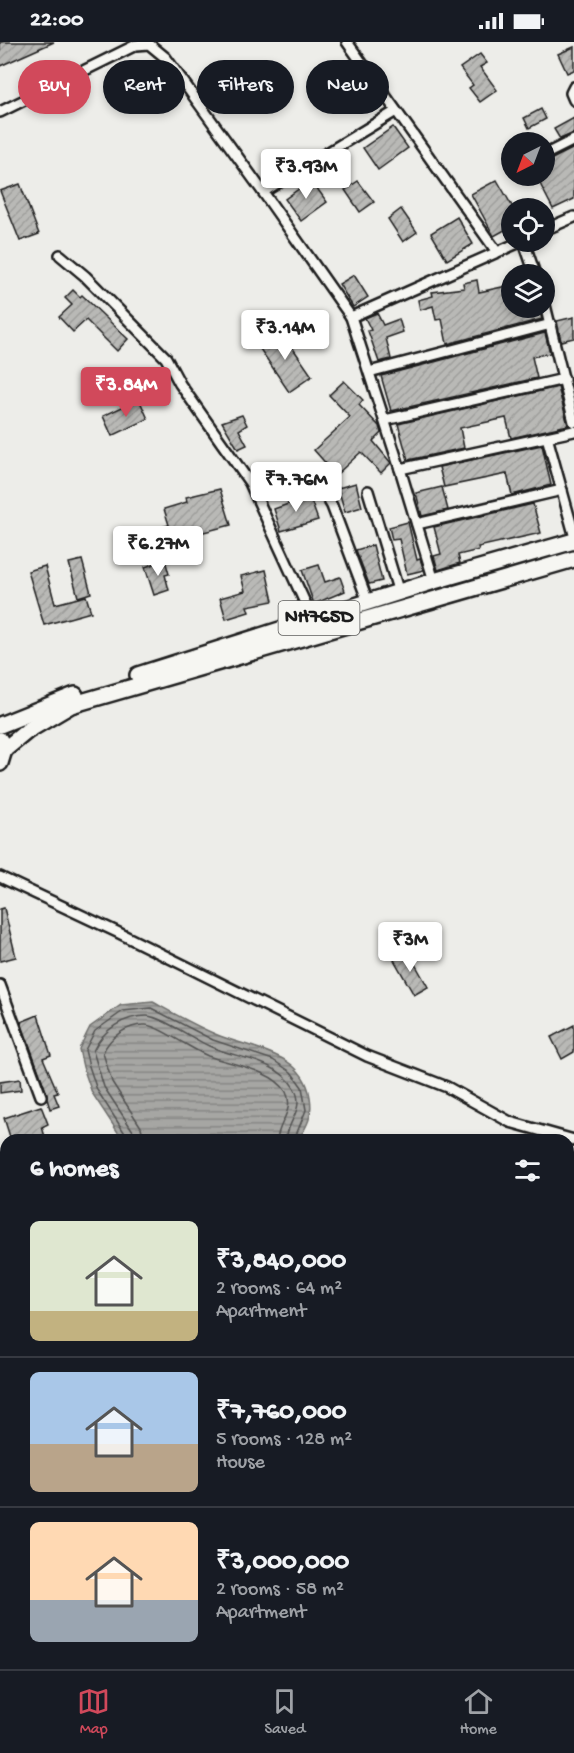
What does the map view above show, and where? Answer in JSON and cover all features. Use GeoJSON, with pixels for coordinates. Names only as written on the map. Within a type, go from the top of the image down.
{"type":"FeatureCollection","features":[{"type":"Feature","properties":{"kind":"highway","name":"NH765D"},"geometry":{"type":"LineString","coordinates":[[0,725],[66,698],[434,581],[574,541]]}},
{"type":"Feature","properties":{"kind":"highway","name":"NH765D"},"geometry":{"type":"LineString","coordinates":[[1,751],[27,731],[71,705],[574,559]]}},
{"type":"Feature","properties":{"kind":"street"},"geometry":{"type":"LineString","coordinates":[[347,42],[497,252]]}},
{"type":"Feature","properties":{"kind":"street"},"geometry":{"type":"LineString","coordinates":[[0,112],[136,45],[149,44],[166,58],[351,318],[434,581]]}},
{"type":"Feature","properties":{"kind":"street"},"geometry":{"type":"LineString","coordinates":[[574,87],[571,93],[574,100]]}},
{"type":"Feature","properties":{"kind":"street"},"geometry":{"type":"LineString","coordinates":[[263,192],[396,111]]}},
{"type":"Feature","properties":{"kind":"street"},"geometry":{"type":"LineString","coordinates":[[555,150],[574,140]]}},
{"type":"Feature","properties":{"kind":"street"},"geometry":{"type":"LineString","coordinates":[[555,225],[574,217]]}},
{"type":"Feature","properties":{"kind":"street"},"geometry":{"type":"LineString","coordinates":[[351,318],[501,250]]}},
{"type":"Feature","properties":{"kind":"street"},"geometry":{"type":"LineString","coordinates":[[60,255],[85,276],[166,358],[180,384],[250,483],[313,620]]}},
{"type":"Feature","properties":{"kind":"street"},"geometry":{"type":"LineString","coordinates":[[549,318],[574,422]]}},
{"type":"Feature","properties":{"kind":"street"},"geometry":{"type":"LineString","coordinates":[[369,372],[551,324]]}},
{"type":"Feature","properties":{"kind":"street"},"geometry":{"type":"LineString","coordinates":[[385,420],[564,380]]}},
{"type":"Feature","properties":{"kind":"street"},"geometry":{"type":"LineString","coordinates":[[400,469],[574,431]]}},
{"type":"Feature","properties":{"kind":"street"},"geometry":{"type":"LineString","coordinates":[[547,437],[574,534]]}},
{"type":"Feature","properties":{"kind":"street"},"geometry":{"type":"LineString","coordinates":[[305,473],[332,506],[368,602]]}},
{"type":"Feature","properties":{"kind":"street"},"geometry":{"type":"LineString","coordinates":[[417,524],[562,490]]}},
{"type":"Feature","properties":{"kind":"street"},"geometry":{"type":"LineString","coordinates":[[368,491],[399,592]]}},
{"type":"Feature","properties":{"kind":"street"},"geometry":{"type":"LineString","coordinates":[[0,877],[367,1056],[447,1086],[510,1122],[545,1134]]}},
{"type":"Feature","properties":{"kind":"street"},"geometry":{"type":"LineString","coordinates":[[0,985],[41,1096]]}},
{"type":"Feature","properties":{"kind":"water"},"geometry":{"type":"Polygon","coordinates":[[[153,1002],[215,1034],[258,1048],[286,1061],[297,1070],[305,1082],[310,1097],[309,1120],[302,1134],[119,1134],[92,1093],[79,1049],[90,1027],[121,1005],[153,1002]]]}},
{"type":"Feature","properties":{"kind":"building"},"geometry":{"type":"Polygon","coordinates":[[[0,42],[54,42],[0,66],[0,42]]]}},
{"type":"Feature","properties":{"kind":"building"},"geometry":{"type":"Polygon","coordinates":[[[574,47],[574,70],[567,73],[558,54],[574,47]]]}},
{"type":"Feature","properties":{"kind":"building"},"geometry":{"type":"Polygon","coordinates":[[[480,54],[487,63],[480,67],[497,90],[480,102],[469,88],[473,85],[460,68],[480,54]]]}},
{"type":"Feature","properties":{"kind":"building"},"geometry":{"type":"Polygon","coordinates":[[[541,109],[546,119],[529,128],[524,118],[541,109]]]}},
{"type":"Feature","properties":{"kind":"building"},"geometry":{"type":"Polygon","coordinates":[[[574,118],[574,133],[560,139],[554,129],[574,118]]]}},
{"type":"Feature","properties":{"kind":"building"},"geometry":{"type":"Polygon","coordinates":[[[393,127],[408,148],[378,170],[363,148],[393,127]]]}},
{"type":"Feature","properties":{"kind":"building"},"geometry":{"type":"Polygon","coordinates":[[[574,148],[574,199],[555,208],[555,198],[547,198],[541,186],[555,186],[555,158],[574,148]]]}},
{"type":"Feature","properties":{"kind":"building"},"geometry":{"type":"Polygon","coordinates":[[[311,180],[327,202],[301,221],[285,199],[311,180]]]}},
{"type":"Feature","properties":{"kind":"building"},"geometry":{"type":"Polygon","coordinates":[[[497,180],[507,198],[501,198],[501,232],[494,236],[471,194],[497,180]]]}},
{"type":"Feature","properties":{"kind":"building"},"geometry":{"type":"Polygon","coordinates":[[[358,181],[374,202],[360,212],[345,190],[358,181]]]}},
{"type":"Feature","properties":{"kind":"building"},"geometry":{"type":"Polygon","coordinates":[[[20,184],[39,234],[20,241],[0,191],[20,184]]]}},
{"type":"Feature","properties":{"kind":"building"},"geometry":{"type":"Polygon","coordinates":[[[401,209],[417,232],[403,242],[388,219],[401,209]]]}},
{"type":"Feature","properties":{"kind":"building"},"geometry":{"type":"Polygon","coordinates":[[[457,217],[473,244],[447,260],[431,233],[457,217]]]}},
{"type":"Feature","properties":{"kind":"building"},"geometry":{"type":"Polygon","coordinates":[[[354,275],[368,297],[353,307],[339,284],[354,275]]]}},
{"type":"Feature","properties":{"kind":"building"},"geometry":{"type":"Polygon","coordinates":[[[477,280],[479,292],[501,287],[501,318],[542,319],[447,344],[442,319],[436,320],[433,306],[420,310],[418,300],[433,296],[432,292],[464,288],[463,283],[477,280]]]}},
{"type":"Feature","properties":{"kind":"building"},"geometry":{"type":"Polygon","coordinates":[[[73,290],[80,297],[82,295],[128,339],[117,351],[86,320],[73,332],[59,317],[72,305],[65,298],[73,290]]]}},
{"type":"Feature","properties":{"kind":"building"},"geometry":{"type":"Polygon","coordinates":[[[377,313],[383,325],[399,319],[403,332],[386,338],[391,359],[379,362],[368,331],[371,330],[365,318],[377,313]]]}},
{"type":"Feature","properties":{"kind":"building"},"geometry":{"type":"Polygon","coordinates":[[[574,317],[574,338],[561,341],[557,321],[574,317]]]}},
{"type":"Feature","properties":{"kind":"building"},"geometry":{"type":"Polygon","coordinates":[[[281,331],[312,376],[289,392],[258,346],[281,331]]]}},
{"type":"Feature","properties":{"kind":"building"},"geometry":{"type":"Polygon","coordinates":[[[545,333],[550,353],[532,357],[537,378],[391,411],[381,376],[545,333]]]}},
{"type":"Feature","properties":{"kind":"building"},"geometry":{"type":"Polygon","coordinates":[[[344,381],[363,400],[359,405],[379,426],[381,433],[373,441],[391,463],[381,473],[361,452],[336,475],[314,450],[350,417],[329,395],[344,381]]]}},
{"type":"Feature","properties":{"kind":"building"},"geometry":{"type":"Polygon","coordinates":[[[558,387],[568,425],[511,438],[506,418],[460,428],[464,448],[408,460],[398,424],[558,387]]]}},
{"type":"Feature","properties":{"kind":"building"},"geometry":{"type":"Polygon","coordinates":[[[139,399],[148,419],[112,436],[103,416],[139,399]]]}},
{"type":"Feature","properties":{"kind":"building"},"geometry":{"type":"Polygon","coordinates":[[[242,415],[247,425],[239,430],[247,445],[238,449],[222,422],[242,415]]]}},
{"type":"Feature","properties":{"kind":"building"},"geometry":{"type":"Polygon","coordinates":[[[542,445],[551,485],[512,495],[507,474],[444,487],[439,467],[542,445]]]}},
{"type":"Feature","properties":{"kind":"building"},"geometry":{"type":"Polygon","coordinates":[[[356,483],[362,507],[345,512],[338,488],[356,483]]]}},
{"type":"Feature","properties":{"kind":"building"},"geometry":{"type":"Polygon","coordinates":[[[442,487],[448,510],[422,516],[416,493],[442,487]]]}},
{"type":"Feature","properties":{"kind":"building"},"geometry":{"type":"Polygon","coordinates":[[[220,489],[231,525],[164,545],[162,539],[133,547],[130,536],[169,525],[164,509],[187,502],[186,497],[220,489]]]}},
{"type":"Feature","properties":{"kind":"building"},"geometry":{"type":"Polygon","coordinates":[[[314,492],[310,498],[318,520],[281,531],[274,509],[291,503],[290,500],[314,492]]]}},
{"type":"Feature","properties":{"kind":"building"},"geometry":{"type":"Polygon","coordinates":[[[533,504],[541,533],[478,547],[479,550],[458,555],[460,563],[438,570],[434,556],[441,554],[434,527],[533,504]]]}},
{"type":"Feature","properties":{"kind":"building"},"geometry":{"type":"Polygon","coordinates":[[[408,522],[417,560],[420,559],[424,570],[407,574],[399,539],[392,540],[389,527],[408,522]]]}},
{"type":"Feature","properties":{"kind":"building"},"geometry":{"type":"Polygon","coordinates":[[[373,545],[382,581],[369,584],[356,550],[373,545]]]}},
{"type":"Feature","properties":{"kind":"building"},"geometry":{"type":"Polygon","coordinates":[[[82,560],[91,593],[78,597],[69,563],[82,560]]]}},
{"type":"Feature","properties":{"kind":"building"},"geometry":{"type":"Polygon","coordinates":[[[165,560],[169,574],[165,575],[169,590],[154,595],[145,567],[165,560]]]}},
{"type":"Feature","properties":{"kind":"building"},"geometry":{"type":"Polygon","coordinates":[[[319,565],[325,582],[340,577],[345,591],[314,604],[302,570],[319,565]]]}},
{"type":"Feature","properties":{"kind":"building"},"geometry":{"type":"Polygon","coordinates":[[[45,566],[55,604],[86,596],[91,612],[44,625],[28,571],[45,566]]]}},
{"type":"Feature","properties":{"kind":"building"},"geometry":{"type":"Polygon","coordinates":[[[266,570],[273,601],[247,606],[249,612],[226,619],[220,598],[245,591],[241,576],[266,570]]]}},
{"type":"Feature","properties":{"kind":"building"},"geometry":{"type":"Polygon","coordinates":[[[4,908],[16,957],[0,961],[0,909],[4,908]]]}},
{"type":"Feature","properties":{"kind":"building"},"geometry":{"type":"Polygon","coordinates":[[[407,950],[428,987],[414,995],[393,958],[407,950]]]}},
{"type":"Feature","properties":{"kind":"building"},"geometry":{"type":"Polygon","coordinates":[[[38,1015],[51,1055],[43,1058],[58,1093],[54,1094],[59,1106],[50,1109],[47,1094],[21,1022],[38,1015]]]}},
{"type":"Feature","properties":{"kind":"building"},"geometry":{"type":"Polygon","coordinates":[[[574,1025],[574,1052],[562,1059],[551,1037],[574,1025]]]}},
{"type":"Feature","properties":{"kind":"building"},"geometry":{"type":"Polygon","coordinates":[[[20,1079],[21,1090],[0,1093],[0,1082],[20,1079]]]}},
{"type":"Feature","properties":{"kind":"building"},"geometry":{"type":"Polygon","coordinates":[[[41,1106],[48,1124],[42,1127],[44,1134],[9,1134],[4,1118],[41,1106]]]}}]}
